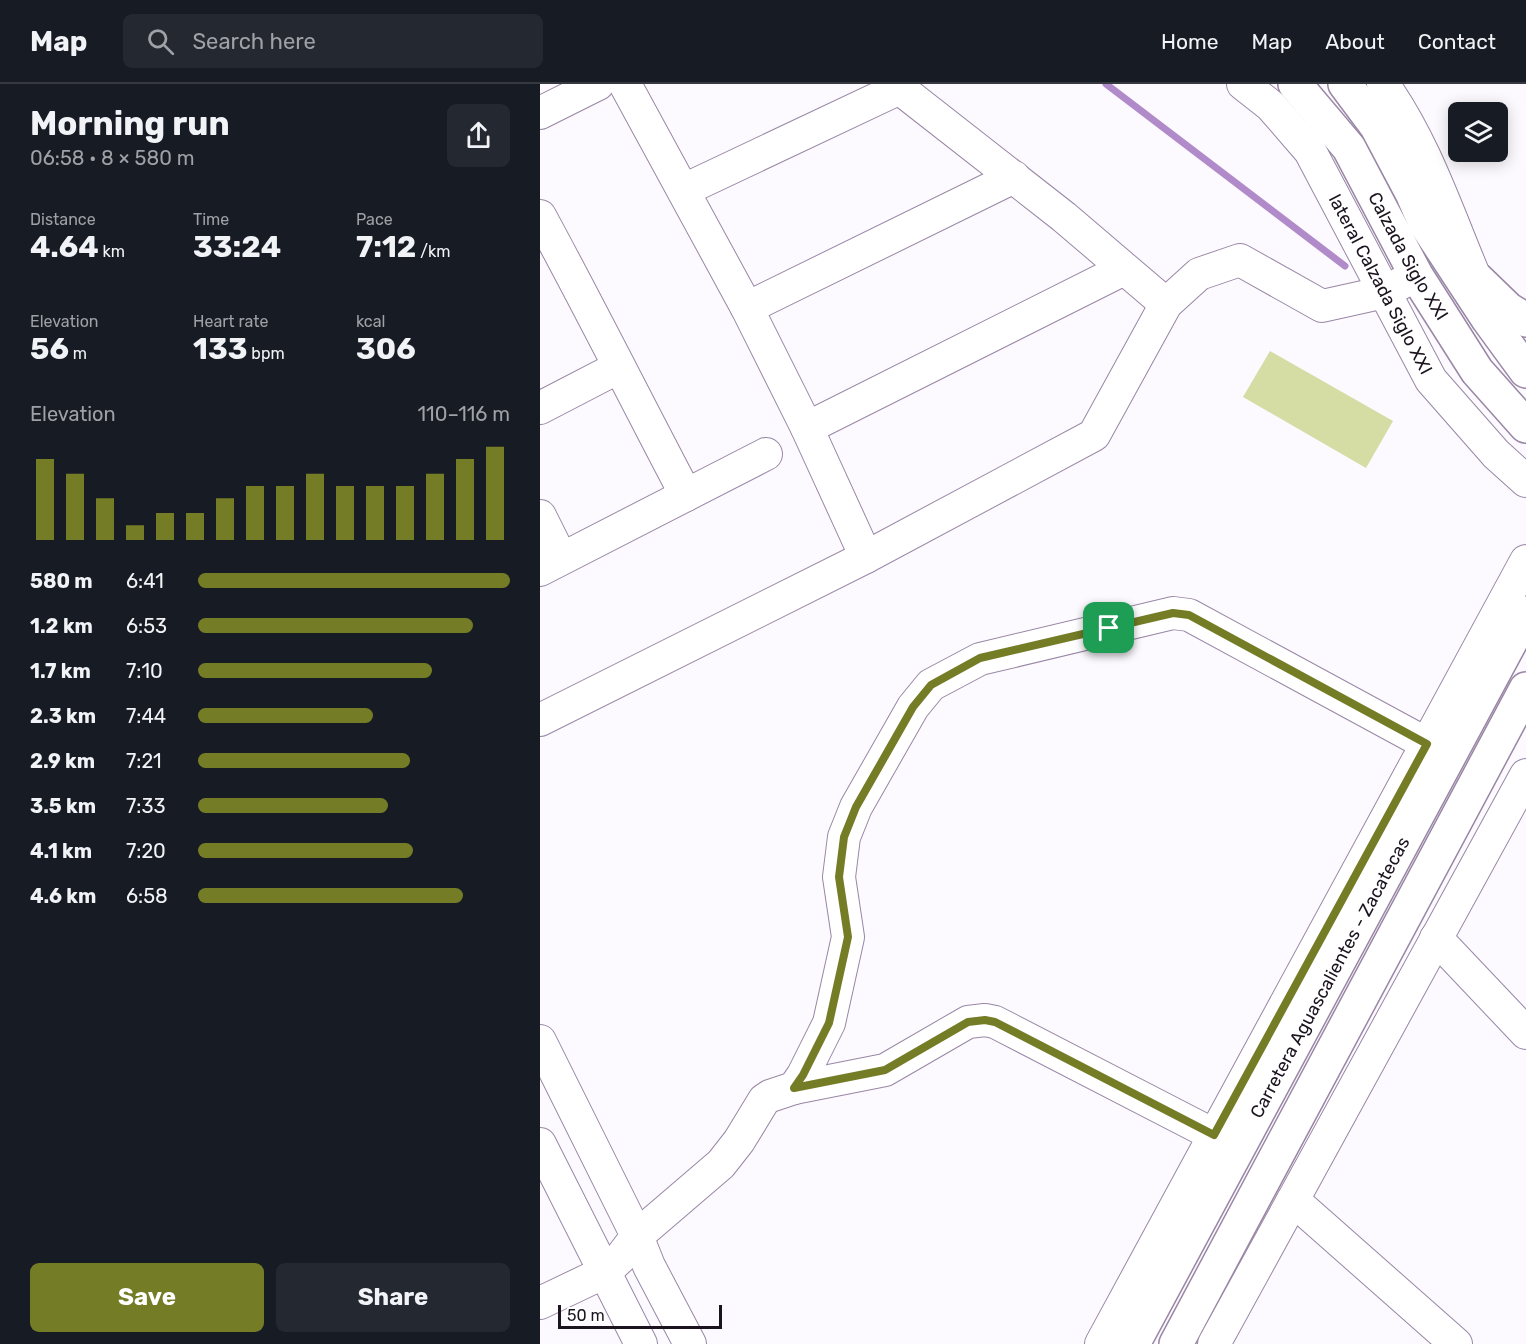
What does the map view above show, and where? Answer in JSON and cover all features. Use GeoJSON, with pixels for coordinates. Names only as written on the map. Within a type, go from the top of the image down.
{"type":"FeatureCollection","features":[{"type":"Feature","properties":{"kind":"main road","name":"Calzada Siglo XXI"},"geometry":{"type":"LineString","coordinates":[[1295,84],[1348,148],[1416,275],[1477,371],[1526,426]]}},
{"type":"Feature","properties":{"kind":"main road","name":"Calzada Siglo XXI"},"geometry":{"type":"LineString","coordinates":[[1345,84],[1377,127],[1425,223],[1488,320],[1526,370]]}},
{"type":"Feature","properties":{"kind":"main road"},"geometry":{"type":"LineString","coordinates":[[1425,223],[1508,309],[1526,320]]}},
{"type":"Feature","properties":{"kind":"main road","name":"Carretera Aguascalientes - Zacatecas"},"geometry":{"type":"LineString","coordinates":[[1133,1344],[1526,613]]}},
{"type":"Feature","properties":{"kind":"main road","name":"Carretera Aguascalientes - Zacatecas"},"geometry":{"type":"LineString","coordinates":[[1176,1344],[1526,689]]}},
{"type":"Feature","properties":{"kind":"street"},"geometry":{"type":"LineString","coordinates":[[540,113],[598,84]]}},
{"type":"Feature","properties":{"kind":"street"},"geometry":{"type":"LineString","coordinates":[[625,84],[747,308],[807,428],[866,557]]}},
{"type":"Feature","properties":{"kind":"street","name":"lateral Calzada Siglo XXI"},"geometry":{"type":"LineString","coordinates":[[1243,84],[1271,106],[1310,151],[1431,380],[1496,454],[1526,481]]}},
{"type":"Feature","properties":{"kind":"street"},"geometry":{"type":"LineString","coordinates":[[1383,84],[1398,104],[1429,166],[1474,275]]}},
{"type":"Feature","properties":{"kind":"street"},"geometry":{"type":"LineString","coordinates":[[684,190],[899,85],[1166,304]]}},
{"type":"Feature","properties":{"kind":"street"},"geometry":{"type":"LineString","coordinates":[[747,308],[1014,177]]}},
{"type":"Feature","properties":{"kind":"street"},"geometry":{"type":"LineString","coordinates":[[540,216],[686,495]]}},
{"type":"Feature","properties":{"kind":"street"},"geometry":{"type":"LineString","coordinates":[[540,720],[866,557],[1094,435],[1166,304],[1199,274],[1240,260],[1322,306],[1385,292],[1416,275]]}},
{"type":"Feature","properties":{"kind":"street"},"geometry":{"type":"LineString","coordinates":[[807,428],[1124,269]]}},
{"type":"Feature","properties":{"kind":"street"},"geometry":{"type":"LineString","coordinates":[[540,408],[618,367]]}},
{"type":"Feature","properties":{"kind":"street"},"geometry":{"type":"LineString","coordinates":[[540,516],[551,564],[765,454]]}},
{"type":"Feature","properties":{"kind":"street"},"geometry":{"type":"LineString","coordinates":[[1101,1344],[1525,565]]}},
{"type":"Feature","properties":{"kind":"street"},"geometry":{"type":"LineString","coordinates":[[794,1088],[829,1023],[848,937],[839,877],[844,837],[856,807],[913,707],[931,685],[980,658],[1173,613],[1189,615],[1427,744]]}},
{"type":"Feature","properties":{"kind":"street"},"geometry":{"type":"LineString","coordinates":[[1214,1344],[1526,775]]}},
{"type":"Feature","properties":{"kind":"street"},"geometry":{"type":"LineString","coordinates":[[1436,938],[1526,1033]]}},
{"type":"Feature","properties":{"kind":"street"},"geometry":{"type":"LineString","coordinates":[[540,1303],[605,1272],[621,1257],[637,1236],[721,1164],[739,1141],[764,1100],[770,1096],[794,1088],[885,1070],[968,1022],[985,1020],[995,1022],[1214,1135]]}},
{"type":"Feature","properties":{"kind":"street"},"geometry":{"type":"LineString","coordinates":[[540,1041],[637,1236],[649,1266],[690,1344]]}},
{"type":"Feature","properties":{"kind":"street"},"geometry":{"type":"LineString","coordinates":[[540,1144],[641,1344]]}},
{"type":"Feature","properties":{"kind":"street"},"geometry":{"type":"LineString","coordinates":[[1293,1200],[1456,1344]]}},
{"type":"Feature","properties":{"kind":"green space"},"geometry":{"type":"Polygon","coordinates":[[[1270,351],[1393,421],[1366,468],[1243,397],[1270,351]]]}},
{"type":"Feature","properties":{"kind":"waterway"},"geometry":{"type":"LineString","coordinates":[[1106,84],[1345,266]]}},
{"type":"Feature","properties":{"kind":"route"},"geometry":{"type":"LineString","coordinates":[[1173,613],[1189,615],[1427,744],[1214,1135],[995,1022],[985,1020],[968,1022],[885,1070],[794,1088],[829,1023],[848,937],[839,877],[844,837],[856,807],[913,707],[931,685],[980,658],[1109,628],[1173,613]]}}]}
